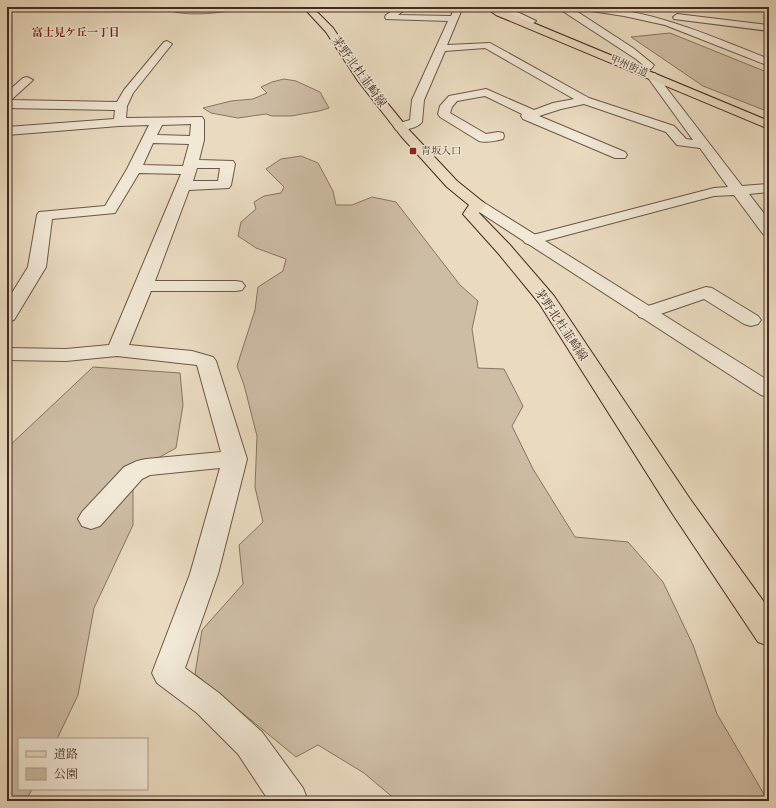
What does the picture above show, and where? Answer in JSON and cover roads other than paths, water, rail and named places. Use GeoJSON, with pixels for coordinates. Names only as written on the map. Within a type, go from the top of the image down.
{"type":"FeatureCollection","features":[{"type":"Feature","properties":{"kind":"main road","name":"茅野北杜韮崎線"},"geometry":{"type":"LineString","coordinates":[[306,7],[329,31],[363,80],[400,127],[452,184],[478,205],[473,209],[471,214],[504,249],[547,300],[680,506],[769,633]]}},
{"type":"Feature","properties":{"kind":"main road","name":"甲州街道"},"geometry":{"type":"LineString","coordinates":[[489,8],[649,71],[769,125]]}},
{"type":"Feature","properties":{"kind":"street"},"geometry":{"type":"LineString","coordinates":[[404,7],[400,12],[389,17],[454,19]]}},
{"type":"Feature","properties":{"kind":"street"},"geometry":{"type":"LineString","coordinates":[[400,127],[416,122],[418,100],[459,7]]}},
{"type":"Feature","properties":{"kind":"street"},"geometry":{"type":"LineString","coordinates":[[463,7],[504,9],[532,21]]}},
{"type":"Feature","properties":{"kind":"street"},"geometry":{"type":"LineString","coordinates":[[566,7],[566,10],[608,35],[649,65],[649,71],[769,231]]}},
{"type":"Feature","properties":{"kind":"street"},"geometry":{"type":"LineString","coordinates":[[570,7],[624,34]]}},
{"type":"Feature","properties":{"kind":"street"},"geometry":{"type":"LineString","coordinates":[[585,7],[624,13],[668,23],[769,63]]}},
{"type":"Feature","properties":{"kind":"street"},"geometry":{"type":"LineString","coordinates":[[634,7],[684,18],[769,28]]}},
{"type":"Feature","properties":{"kind":"street"},"geometry":{"type":"LineString","coordinates":[[119,122],[121,106],[128,92],[167,44]]}},
{"type":"Feature","properties":{"kind":"street"},"geometry":{"type":"LineString","coordinates":[[441,48],[487,45],[585,100],[670,129],[682,142],[704,145]]}},
{"type":"Feature","properties":{"kind":"street"},"geometry":{"type":"LineString","coordinates":[[7,98],[27,80]]}},
{"type":"Feature","properties":{"kind":"street"},"geometry":{"type":"LineString","coordinates":[[444,114],[446,106],[453,98],[486,92],[532,114]]}},
{"type":"Feature","properties":{"kind":"street"},"geometry":{"type":"LineString","coordinates":[[585,100],[557,106],[527,116],[620,155]]}},
{"type":"Feature","properties":{"kind":"street"},"geometry":{"type":"LineString","coordinates":[[7,104],[40,104],[79,107],[121,106]]}},
{"type":"Feature","properties":{"kind":"street"},"geometry":{"type":"LineString","coordinates":[[67,130],[79,107]]}},
{"type":"Feature","properties":{"kind":"street"},"geometry":{"type":"LineString","coordinates":[[417,117],[444,114],[484,138],[498,136]]}},
{"type":"Feature","properties":{"kind":"street"},"geometry":{"type":"LineString","coordinates":[[14,135],[67,130],[119,122],[198,120],[197,140],[191,167],[117,350]]}},
{"type":"Feature","properties":{"kind":"street"},"geometry":{"type":"LineString","coordinates":[[7,316],[37,267],[45,215],[110,210],[134,169],[157,121]]}},
{"type":"Feature","properties":{"kind":"street"},"geometry":{"type":"LineString","coordinates":[[149,139],[197,140]]}},
{"type":"Feature","properties":{"kind":"street"},"geometry":{"type":"LineString","coordinates":[[134,169],[228,164],[224,185],[184,186]]}},
{"type":"Feature","properties":{"kind":"street"},"geometry":{"type":"LineString","coordinates":[[531,240],[714,192],[769,188]]}},
{"type":"Feature","properties":{"kind":"street"},"geometry":{"type":"LineString","coordinates":[[478,205],[769,390]]}},
{"type":"Feature","properties":{"kind":"street"},"geometry":{"type":"LineString","coordinates":[[144,286],[236,286]]}},
{"type":"Feature","properties":{"kind":"street"},"geometry":{"type":"LineString","coordinates":[[646,313],[706,292],[751,320]]}},
{"type":"Feature","properties":{"kind":"street"},"geometry":{"type":"LineString","coordinates":[[7,354],[66,354],[117,350],[192,357],[206,361],[235,459],[204,574],[168,673],[208,702],[250,743],[290,801]]}},
{"type":"Feature","properties":{"kind":"street"},"geometry":{"type":"LineString","coordinates":[[91,519],[134,473],[146,467],[235,459]]}},
{"type":"Feature","properties":{"kind":"place","name":"青坂入口"},"geometry":{"type":"Point","coordinates":[413,151]}},
{"type":"Feature","properties":{"kind":"district","name":"富士見ケ丘一丁目"},"geometry":{"type":"Point","coordinates":[76,32]}}]}
